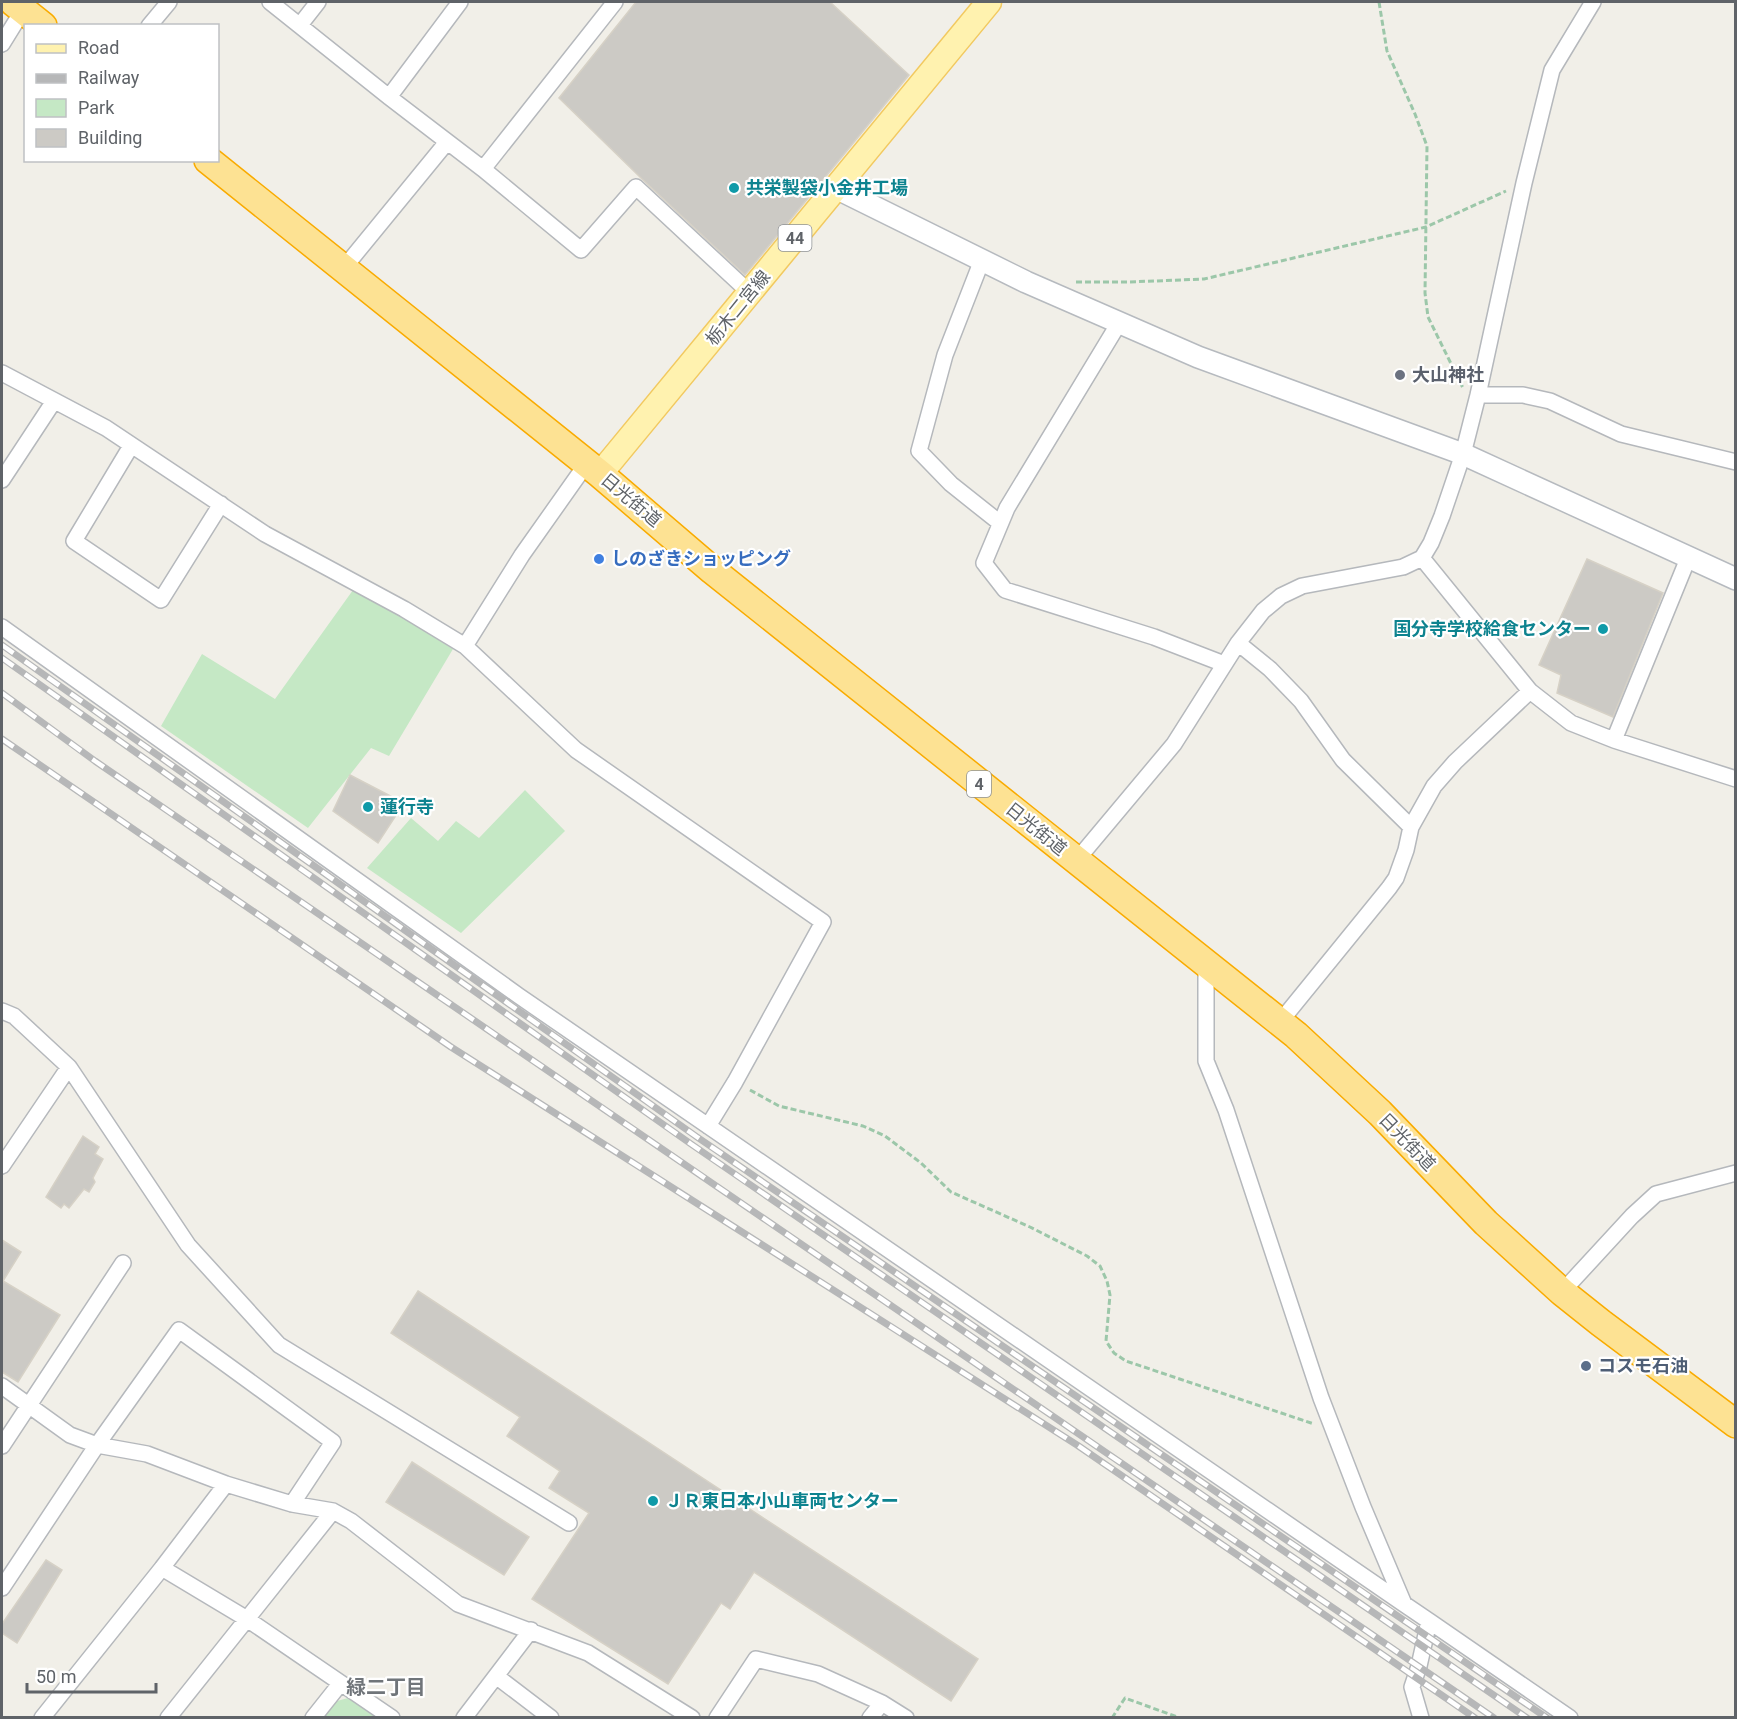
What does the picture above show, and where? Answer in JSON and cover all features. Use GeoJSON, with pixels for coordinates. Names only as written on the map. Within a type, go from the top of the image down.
{"type":"FeatureCollection","features":[{"type":"Feature","properties":{"kind":"highway","name":"日光街道"},"geometry":{"type":"LineString","coordinates":[[210,162],[594,469],[712,570],[1280,1022],[1380,1113],[1486,1223],[1562,1292],[1736,1424]]}},
{"type":"Feature","properties":{"kind":"main road","name":"栃木二宮線"},"geometry":{"type":"LineString","coordinates":[[594,469],[750,293],[988,2]]}},
{"type":"Feature","properties":{"kind":"street"},"geometry":{"type":"LineString","coordinates":[[152,24],[169,2]]}},
{"type":"Feature","properties":{"kind":"street"},"geometry":{"type":"LineString","coordinates":[[270,2],[483,169],[581,250],[636,187],[750,293]]}},
{"type":"Feature","properties":{"kind":"street"},"geometry":{"type":"LineString","coordinates":[[300,25],[318,2]]}},
{"type":"Feature","properties":{"kind":"street"},"geometry":{"type":"LineString","coordinates":[[389,97],[460,2]]}},
{"type":"Feature","properties":{"kind":"street"},"geometry":{"type":"LineString","coordinates":[[483,169],[615,2]]}},
{"type":"Feature","properties":{"kind":"street"},"geometry":{"type":"LineString","coordinates":[[1076,861],[1174,744],[1238,643],[1263,611],[1281,596],[1302,586],[1389,571],[1422,558],[1442,516],[1463,454],[1552,70],[1593,2]]}},
{"type":"Feature","properties":{"kind":"street"},"geometry":{"type":"LineString","coordinates":[[2,44],[27,12]]}},
{"type":"Feature","properties":{"kind":"street"},"geometry":{"type":"LineString","coordinates":[[343,269],[447,142]]}},
{"type":"Feature","properties":{"kind":"street"},"geometry":{"type":"LineString","coordinates":[[837,188],[1026,282],[1119,323],[1198,357],[1463,454],[1736,579]]}},
{"type":"Feature","properties":{"kind":"street"},"geometry":{"type":"LineString","coordinates":[[981,260],[945,354],[918,451],[951,484],[1000,523]]}},
{"type":"Feature","properties":{"kind":"street"},"geometry":{"type":"LineString","coordinates":[[1119,323],[1007,508],[984,563],[1005,590],[1154,637],[1224,664]]}},
{"type":"Feature","properties":{"kind":"street"},"geometry":{"type":"LineString","coordinates":[[2,373],[106,428],[265,534],[405,609],[465,646],[576,750],[823,922],[735,1082],[708,1126]]}},
{"type":"Feature","properties":{"kind":"street"},"geometry":{"type":"LineString","coordinates":[[1477,399],[1523,395],[1550,401],[1621,434],[1736,462]]}},
{"type":"Feature","properties":{"kind":"street"},"geometry":{"type":"LineString","coordinates":[[2,480],[54,401]]}},
{"type":"Feature","properties":{"kind":"street"},"geometry":{"type":"LineString","coordinates":[[131,446],[74,541],[161,600],[221,504]]}},
{"type":"Feature","properties":{"kind":"street"},"geometry":{"type":"LineString","coordinates":[[465,646],[522,555],[594,469]]}},
{"type":"Feature","properties":{"kind":"street"},"geometry":{"type":"LineString","coordinates":[[1614,740],[1689,556]]}},
{"type":"Feature","properties":{"kind":"street"},"geometry":{"type":"LineString","coordinates":[[1422,558],[1530,691],[1571,723],[1614,740],[1736,779]]}},
{"type":"Feature","properties":{"kind":"street"},"geometry":{"type":"LineString","coordinates":[[2,627],[519,996],[1570,1718]]}},
{"type":"Feature","properties":{"kind":"street"},"geometry":{"type":"LineString","coordinates":[[1238,643],[1270,669],[1301,701],[1343,760],[1411,827]]}},
{"type":"Feature","properties":{"kind":"street"},"geometry":{"type":"LineString","coordinates":[[1280,1022],[1396,878],[1411,827],[1434,786],[1455,762],[1530,691]]}},
{"type":"Feature","properties":{"kind":"street"},"geometry":{"type":"LineString","coordinates":[[1206,962],[1206,1061],[1226,1110],[1333,1431],[1404,1604]]}},
{"type":"Feature","properties":{"kind":"street"},"geometry":{"type":"LineString","coordinates":[[2,1011],[14,1016],[69,1067],[188,1245],[279,1345],[569,1523]]}},
{"type":"Feature","properties":{"kind":"street"},"geometry":{"type":"LineString","coordinates":[[2,1166],[69,1067]]}},
{"type":"Feature","properties":{"kind":"street"},"geometry":{"type":"LineString","coordinates":[[1562,1292],[1632,1216],[1656,1194],[1736,1173]]}},
{"type":"Feature","properties":{"kind":"street"},"geometry":{"type":"LineString","coordinates":[[2,1446],[123,1263]]}},
{"type":"Feature","properties":{"kind":"street"},"geometry":{"type":"LineString","coordinates":[[2,1588],[97,1445],[179,1330],[333,1442],[292,1504]]}},
{"type":"Feature","properties":{"kind":"street"},"geometry":{"type":"LineString","coordinates":[[2,1386],[70,1435],[97,1445],[147,1454],[226,1484],[292,1504],[333,1511],[351,1521],[458,1604],[588,1653],[692,1718]]}},
{"type":"Feature","properties":{"kind":"street"},"geometry":{"type":"LineString","coordinates":[[42,1718],[226,1484]]}},
{"type":"Feature","properties":{"kind":"street"},"geometry":{"type":"LineString","coordinates":[[168,1718],[333,1511]]}},
{"type":"Feature","properties":{"kind":"street"},"geometry":{"type":"LineString","coordinates":[[162,1568],[247,1619],[392,1718]]}},
{"type":"Feature","properties":{"kind":"street"},"geometry":{"type":"LineString","coordinates":[[1421,1718],[1412,1687],[1429,1622]]}},
{"type":"Feature","properties":{"kind":"street"},"geometry":{"type":"LineString","coordinates":[[464,1718],[531,1630]]}},
{"type":"Feature","properties":{"kind":"street"},"geometry":{"type":"LineString","coordinates":[[717,1718],[756,1659],[818,1674],[882,1703],[906,1718]]}},
{"type":"Feature","properties":{"kind":"street"},"geometry":{"type":"LineString","coordinates":[[496,1676],[551,1718]]}},
{"type":"Feature","properties":{"kind":"street"},"geometry":{"type":"LineString","coordinates":[[313,1718],[340,1684]]}},
{"type":"Feature","properties":{"kind":"street"},"geometry":{"type":"LineString","coordinates":[[870,1718],[882,1703]]}},
{"type":"Feature","properties":{"kind":"path"},"geometry":{"type":"LineString","coordinates":[[1378,2],[1388,51],[1427,146],[1425,293],[1428,317],[1467,394],[1477,399]]}},
{"type":"Feature","properties":{"kind":"path"},"geometry":{"type":"LineString","coordinates":[[1072,282],[1204,279],[1426,227],[1524,183]]}},
{"type":"Feature","properties":{"kind":"path"},"geometry":{"type":"LineString","coordinates":[[735,1082],[780,1106],[863,1126],[885,1136],[921,1163],[951,1192],[1030,1227],[1087,1256],[1100,1266],[1107,1281],[1110,1295],[1106,1341],[1114,1353],[1126,1361],[1333,1431]]}},
{"type":"Feature","properties":{"kind":"path"},"geometry":{"type":"LineString","coordinates":[[1112,1718],[1125,1698],[1180,1718]]}},
{"type":"Feature","properties":{"kind":"green space"},"geometry":{"type":"Polygon","coordinates":[[[353,590],[401,616],[453,649],[389,756],[371,748],[308,828],[161,726],[202,654],[275,699],[353,590]]]}},
{"type":"Feature","properties":{"kind":"green space"},"geometry":{"type":"Polygon","coordinates":[[[525,790],[565,831],[461,933],[367,868],[411,818],[438,841],[456,821],[479,838],[525,790]]]}},
{"type":"Feature","properties":{"kind":"green space"},"geometry":{"type":"Polygon","coordinates":[[[348,1698],[377,1717],[323,1717],[337,1701],[348,1698]]]}},
{"type":"Feature","properties":{"kind":"building","name":"共栄製袋小金井工場"},"geometry":{"type":"Polygon","coordinates":[[[636,2],[830,2],[909,75],[745,275],[559,98],[636,2]]]}},
{"type":"Feature","properties":{"kind":"building","name":"国分寺学校給食センター"},"geometry":{"type":"Polygon","coordinates":[[[1587,559],[1663,593],[1613,717],[1557,693],[1561,675],[1539,665],[1587,559]]]}},
{"type":"Feature","properties":{"kind":"building","name":"蓮行寺"},"geometry":{"type":"Polygon","coordinates":[[[350,775],[404,803],[378,843],[333,811],[350,775]]]}},
{"type":"Feature","properties":{"kind":"building"},"geometry":{"type":"Polygon","coordinates":[[[83,1136],[99,1147],[95,1154],[103,1159],[89,1192],[84,1189],[69,1208],[64,1204],[61,1208],[46,1197],[83,1136]]]}},
{"type":"Feature","properties":{"kind":"building"},"geometry":{"type":"Polygon","coordinates":[[[2,1240],[21,1252],[3,1281],[60,1315],[18,1382],[2,1372],[2,1240]]]}},
{"type":"Feature","properties":{"kind":"building","name":"ＪＲ東日本小山車両センター"},"geometry":{"type":"Polygon","coordinates":[[[418,1291],[978,1659],[951,1701],[754,1572],[730,1609],[721,1603],[668,1684],[532,1599],[589,1513],[549,1488],[560,1471],[507,1436],[520,1417],[391,1333],[418,1291]]]}},
{"type":"Feature","properties":{"kind":"building"},"geometry":{"type":"Polygon","coordinates":[[[412,1462],[529,1537],[504,1575],[386,1502],[412,1462]]]}},
{"type":"Feature","properties":{"kind":"building"},"geometry":{"type":"Polygon","coordinates":[[[46,1560],[62,1570],[17,1643],[2,1633],[2,1624],[46,1560]]]}},
{"type":"Feature","properties":{"kind":"railway"},"geometry":{"type":"LineString","coordinates":[[2,645],[697,1137],[1547,1718]]}},
{"type":"Feature","properties":{"kind":"railway"},"geometry":{"type":"LineString","coordinates":[[2,658],[691,1144],[1527,1718]]}},
{"type":"Feature","properties":{"kind":"railway"},"geometry":{"type":"LineString","coordinates":[[2,693],[95,761],[1494,1718]]}},
{"type":"Feature","properties":{"kind":"railway"},"geometry":{"type":"LineString","coordinates":[[2,739],[451,1047],[1077,1445],[1475,1718]]}},
{"type":"Feature","properties":{"kind":"place","name":"共栄製袋小金井工場"},"geometry":{"type":"Point","coordinates":[734,188]}},
{"type":"Feature","properties":{"kind":"place","name":"大山神社"},"geometry":{"type":"Point","coordinates":[1400,375]}},
{"type":"Feature","properties":{"kind":"place","name":"しのざきショッピング"},"geometry":{"type":"Point","coordinates":[599,559]}},
{"type":"Feature","properties":{"kind":"place","name":"国分寺学校給食センター"},"geometry":{"type":"Point","coordinates":[1603,629]}},
{"type":"Feature","properties":{"kind":"place","name":"蓮行寺"},"geometry":{"type":"Point","coordinates":[368,807]}},
{"type":"Feature","properties":{"kind":"place","name":"コスモ石油"},"geometry":{"type":"Point","coordinates":[1586,1366]}},
{"type":"Feature","properties":{"kind":"place","name":"ＪＲ東日本小山車両センター"},"geometry":{"type":"Point","coordinates":[653,1501]}},
{"type":"Feature","properties":{"kind":"district","name":"緑二丁目"},"geometry":{"type":"Point","coordinates":[386,1687]}}]}
